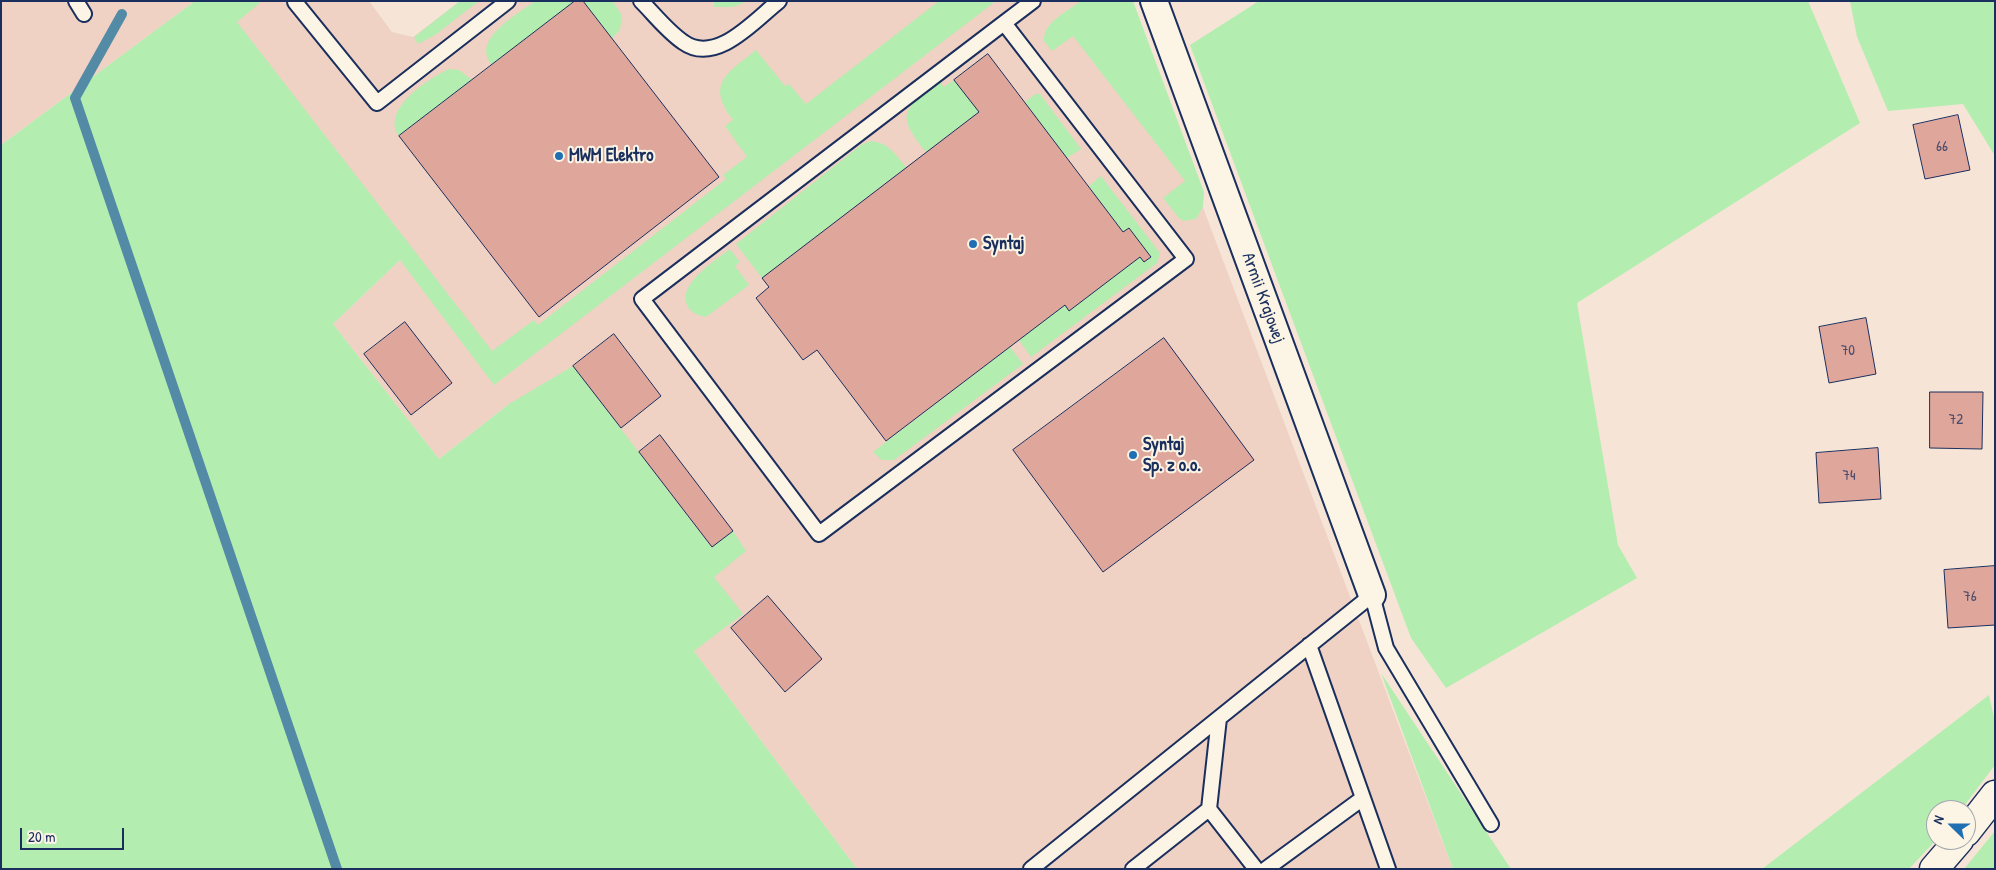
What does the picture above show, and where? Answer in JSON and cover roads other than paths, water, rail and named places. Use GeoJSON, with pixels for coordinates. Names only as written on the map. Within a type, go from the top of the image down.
{"type":"FeatureCollection","features":[{"type":"Feature","properties":{"kind":"highway"},"geometry":{"type":"LineString","coordinates":[[1976,819],[1995,795]]}},
{"type":"Feature","properties":{"kind":"highway"},"geometry":{"type":"LineString","coordinates":[[1934,869],[1950,850]]}},
{"type":"Feature","properties":{"kind":"street","name":"Armii Krajowej"},"geometry":{"type":"LineString","coordinates":[[1154,1],[1372,595]]}},
{"type":"Feature","properties":{"kind":"lane"},"geometry":{"type":"LineString","coordinates":[[76,1],[84,14]]}},
{"type":"Feature","properties":{"kind":"lane"},"geometry":{"type":"LineString","coordinates":[[294,2],[377,103],[508,1]]}},
{"type":"Feature","properties":{"kind":"lane"},"geometry":{"type":"LineString","coordinates":[[641,1],[684,43],[698,48],[713,48],[728,42],[779,1]]}},
{"type":"Feature","properties":{"kind":"lane"},"geometry":{"type":"LineString","coordinates":[[1004,23],[1186,259],[819,534],[642,299],[1004,23],[1033,1]]}},
{"type":"Feature","properties":{"kind":"lane"},"geometry":{"type":"LineString","coordinates":[[1031,869],[1372,595],[1386,648],[1491,824]]}},
{"type":"Feature","properties":{"kind":"lane"},"geometry":{"type":"LineString","coordinates":[[1309,645],[1388,869]]}},
{"type":"Feature","properties":{"kind":"lane"},"geometry":{"type":"LineString","coordinates":[[1219,718],[1209,809],[1256,869]]}},
{"type":"Feature","properties":{"kind":"lane"},"geometry":{"type":"LineString","coordinates":[[1266,869],[1363,798]]}},
{"type":"Feature","properties":{"kind":"lane"},"geometry":{"type":"LineString","coordinates":[[1133,869],[1209,809]]}},
{"type":"Feature","properties":{"kind":"waterway"},"geometry":{"type":"LineString","coordinates":[[122,14],[75,98],[337,869]]}},
{"type":"Feature","properties":{"kind":"place","name":"MWM Elektro"},"geometry":{"type":"Point","coordinates":[559,156]}},
{"type":"Feature","properties":{"kind":"place","name":"Syntaj"},"geometry":{"type":"Point","coordinates":[973,244]}},
{"type":"Feature","properties":{"kind":"place","name":"Syntaj Sp. z o.o."},"geometry":{"type":"Point","coordinates":[1133,455]}}]}
